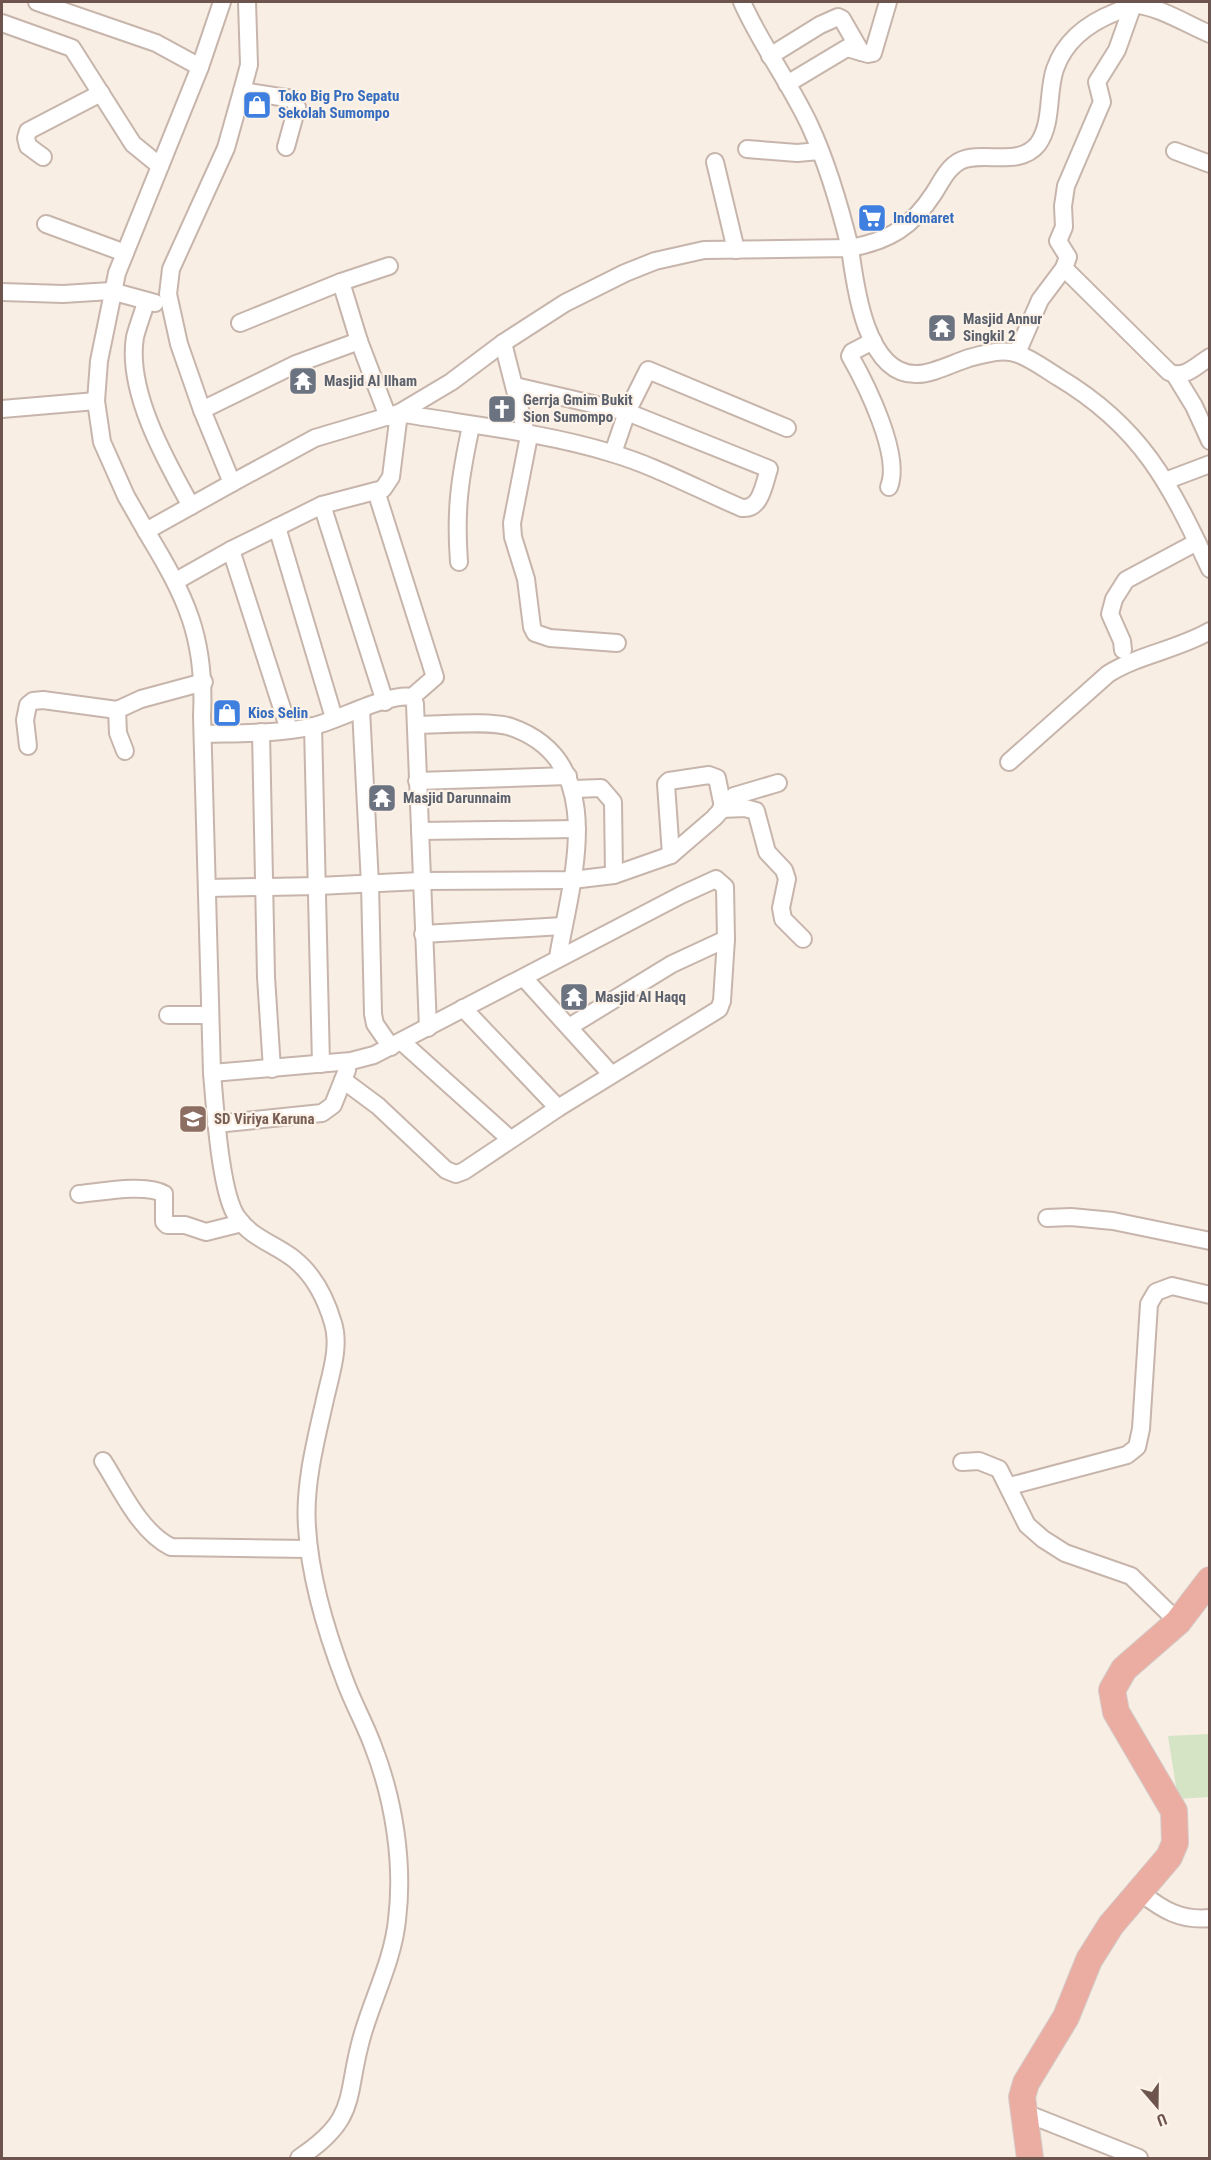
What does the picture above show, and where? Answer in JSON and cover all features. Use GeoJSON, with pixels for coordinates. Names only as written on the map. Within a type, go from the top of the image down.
{"type":"FeatureCollection","features":[{"type":"Feature","properties":{"kind":"highway"},"geometry":{"type":"LineString","coordinates":[[1030,2158],[1022,2097],[1026,2083],[1066,2017],[1089,1960],[1111,1925],[1141,1893],[1169,1857],[1175,1843],[1174,1811],[1116,1712],[1112,1690],[1124,1669],[1178,1622],[1209,1580]]}},
{"type":"Feature","properties":{"kind":"street"},"geometry":{"type":"LineString","coordinates":[[38,2],[156,43],[200,67]]}},
{"type":"Feature","properties":{"kind":"street"},"geometry":{"type":"LineString","coordinates":[[222,2],[200,67],[111,291],[99,361],[96,401],[102,442],[126,496],[176,581],[195,626],[204,682],[203,734],[210,1015],[216,1124],[230,1203],[242,1223],[256,1236],[295,1260],[314,1280],[327,1303],[335,1327],[335,1350],[306,1506],[309,1549],[316,1586],[344,1678],[373,1745],[387,1789],[394,1822],[399,1894],[392,1950],[363,2034],[344,2116],[330,2136],[299,2158]]}},
{"type":"Feature","properties":{"kind":"street"},"geometry":{"type":"LineString","coordinates":[[232,483],[202,410],[179,344],[168,294],[171,269],[226,148],[242,91],[249,65],[247,2]]}},
{"type":"Feature","properties":{"kind":"street"},"geometry":{"type":"LineString","coordinates":[[742,2],[770,56],[788,84],[820,152],[841,211],[859,302],[873,341],[890,365],[906,374],[919,374],[1001,351],[1017,353],[1091,397],[1143,447],[1165,481],[1209,569]]}},
{"type":"Feature","properties":{"kind":"street"},"geometry":{"type":"LineString","coordinates":[[788,84],[847,48],[868,54],[875,51],[888,2]]}},
{"type":"Feature","properties":{"kind":"street"},"geometry":{"type":"LineString","coordinates":[[146,531],[315,438],[393,415],[451,382],[503,342],[565,303],[625,273],[681,254],[704,250],[850,249],[878,243],[916,218],[950,168],[959,162],[967,159],[1025,154],[1036,146],[1047,123],[1055,69],[1065,50],[1076,34],[1130,3],[1209,32]]}},
{"type":"Feature","properties":{"kind":"street"},"geometry":{"type":"LineString","coordinates":[[1017,353],[1040,300],[1064,268],[1068,257],[1058,241],[1064,227],[1063,206],[1066,186],[1101,105],[1098,80],[1117,50],[1130,3]]}},
{"type":"Feature","properties":{"kind":"street"},"geometry":{"type":"LineString","coordinates":[[770,56],[820,24],[838,17],[861,52]]}},
{"type":"Feature","properties":{"kind":"street"},"geometry":{"type":"LineString","coordinates":[[2,23],[72,48],[133,144],[160,166]]}},
{"type":"Feature","properties":{"kind":"street"},"geometry":{"type":"LineString","coordinates":[[242,91],[293,99],[297,107],[286,147]]}},
{"type":"Feature","properties":{"kind":"street"},"geometry":{"type":"LineString","coordinates":[[43,157],[28,146],[26,138],[28,131],[101,93]]}},
{"type":"Feature","properties":{"kind":"street"},"geometry":{"type":"LineString","coordinates":[[747,149],[797,153],[820,152]]}},
{"type":"Feature","properties":{"kind":"street"},"geometry":{"type":"LineString","coordinates":[[1175,151],[1209,164]]}},
{"type":"Feature","properties":{"kind":"street"},"geometry":{"type":"LineString","coordinates":[[715,162],[728,206],[736,250]]}},
{"type":"Feature","properties":{"kind":"street"},"geometry":{"type":"LineString","coordinates":[[46,224],[125,253]]}},
{"type":"Feature","properties":{"kind":"street"},"geometry":{"type":"LineString","coordinates":[[240,323],[341,282],[388,266]]}},
{"type":"Feature","properties":{"kind":"street"},"geometry":{"type":"LineString","coordinates":[[1064,268],[1175,375],[1194,406],[1209,441]]}},
{"type":"Feature","properties":{"kind":"street"},"geometry":{"type":"LineString","coordinates":[[176,581],[231,550],[322,506],[376,491],[388,484],[391,477],[393,415],[359,341],[341,282]]}},
{"type":"Feature","properties":{"kind":"street"},"geometry":{"type":"LineString","coordinates":[[2,292],[63,294],[111,291],[146,302],[170,306]]}},
{"type":"Feature","properties":{"kind":"street"},"geometry":{"type":"LineString","coordinates":[[146,302],[135,338],[137,381],[158,443],[191,506]]}},
{"type":"Feature","properties":{"kind":"street"},"geometry":{"type":"LineString","coordinates":[[202,410],[296,364],[359,341]]}},
{"type":"Feature","properties":{"kind":"street"},"geometry":{"type":"LineString","coordinates":[[873,341],[852,352],[850,356],[874,406],[890,455],[893,477],[889,487]]}},
{"type":"Feature","properties":{"kind":"street"},"geometry":{"type":"LineString","coordinates":[[503,342],[527,432],[528,449],[512,523],[513,537],[526,579],[532,627],[535,633],[550,638],[617,643]]}},
{"type":"Feature","properties":{"kind":"street"},"geometry":{"type":"LineString","coordinates":[[1175,375],[1182,375],[1209,357]]}},
{"type":"Feature","properties":{"kind":"street"},"geometry":{"type":"LineString","coordinates":[[613,453],[644,373],[652,369],[787,429]]}},
{"type":"Feature","properties":{"kind":"street"},"geometry":{"type":"LineString","coordinates":[[393,415],[527,432],[613,453],[742,508],[749,508],[757,504],[769,469],[627,412],[515,386]]}},
{"type":"Feature","properties":{"kind":"street"},"geometry":{"type":"LineString","coordinates":[[2,408],[96,401]]}},
{"type":"Feature","properties":{"kind":"street"},"geometry":{"type":"LineString","coordinates":[[459,562],[456,518],[458,486],[471,426]]}},
{"type":"Feature","properties":{"kind":"street"},"geometry":{"type":"LineString","coordinates":[[1165,481],[1209,464]]}},
{"type":"Feature","properties":{"kind":"street"},"geometry":{"type":"LineString","coordinates":[[203,734],[289,730],[313,726],[361,709],[412,697],[435,677],[376,491]]}},
{"type":"Feature","properties":{"kind":"street"},"geometry":{"type":"LineString","coordinates":[[322,506],[386,702]]}},
{"type":"Feature","properties":{"kind":"street"},"geometry":{"type":"LineString","coordinates":[[277,527],[334,718]]}},
{"type":"Feature","properties":{"kind":"street"},"geometry":{"type":"LineString","coordinates":[[1123,650],[1122,641],[1110,614],[1118,590],[1126,580],[1197,542]]}},
{"type":"Feature","properties":{"kind":"street"},"geometry":{"type":"LineString","coordinates":[[231,550],[289,730]]}},
{"type":"Feature","properties":{"kind":"street"},"geometry":{"type":"LineString","coordinates":[[1009,762],[1108,674],[1123,664],[1190,642],[1209,631]]}},
{"type":"Feature","properties":{"kind":"street"},"geometry":{"type":"LineString","coordinates":[[28,747],[25,720],[28,705],[33,701],[43,700],[117,710],[141,699],[204,682]]}},
{"type":"Feature","properties":{"kind":"street"},"geometry":{"type":"LineString","coordinates":[[412,697],[416,726],[428,1028]]}},
{"type":"Feature","properties":{"kind":"street"},"geometry":{"type":"LineString","coordinates":[[361,709],[375,1024],[510,1139]]}},
{"type":"Feature","properties":{"kind":"street"},"geometry":{"type":"LineString","coordinates":[[117,710],[118,733],[125,751]]}},
{"type":"Feature","properties":{"kind":"street"},"geometry":{"type":"LineString","coordinates":[[313,726],[321,1064]]}},
{"type":"Feature","properties":{"kind":"street"},"geometry":{"type":"LineString","coordinates":[[416,726],[510,726],[552,753],[571,783],[577,829],[572,880],[558,957]]}},
{"type":"Feature","properties":{"kind":"street"},"geometry":{"type":"LineString","coordinates":[[261,732],[272,1069]]}},
{"type":"Feature","properties":{"kind":"street"},"geometry":{"type":"LineString","coordinates":[[671,855],[666,784],[669,781],[709,775],[717,778],[722,808]]}},
{"type":"Feature","properties":{"kind":"street"},"geometry":{"type":"LineString","coordinates":[[417,781],[571,783],[601,788],[613,802],[614,875]]}},
{"type":"Feature","properties":{"kind":"street"},"geometry":{"type":"LineString","coordinates":[[207,888],[421,881],[572,880],[614,875],[671,855],[743,792],[778,783]]}},
{"type":"Feature","properties":{"kind":"street"},"geometry":{"type":"LineString","coordinates":[[722,808],[745,808],[756,811],[767,852],[784,870],[787,879],[781,908],[783,919],[803,939]]}},
{"type":"Feature","properties":{"kind":"street"},"geometry":{"type":"LineString","coordinates":[[420,831],[577,829]]}},
{"type":"Feature","properties":{"kind":"street"},"geometry":{"type":"LineString","coordinates":[[212,1073],[367,1058],[524,978],[558,957],[716,879],[722,883],[727,892],[722,1001],[719,1009],[611,1074],[464,1171],[451,1173],[378,1106],[343,1080]]}},
{"type":"Feature","properties":{"kind":"street"},"geometry":{"type":"LineString","coordinates":[[423,934],[563,926]]}},
{"type":"Feature","properties":{"kind":"street"},"geometry":{"type":"LineString","coordinates":[[568,1027],[672,964],[726,939]]}},
{"type":"Feature","properties":{"kind":"street"},"geometry":{"type":"LineString","coordinates":[[524,978],[611,1074]]}},
{"type":"Feature","properties":{"kind":"street"},"geometry":{"type":"LineString","coordinates":[[463,1008],[558,1108]]}},
{"type":"Feature","properties":{"kind":"street"},"geometry":{"type":"LineString","coordinates":[[168,1015],[210,1015]]}},
{"type":"Feature","properties":{"kind":"street"},"geometry":{"type":"LineString","coordinates":[[216,1124],[322,1113],[333,1105],[351,1061]]}},
{"type":"Feature","properties":{"kind":"street"},"geometry":{"type":"LineString","coordinates":[[79,1194],[115,1190],[158,1190],[164,1194],[164,1222],[167,1226],[185,1225],[206,1233],[242,1223]]}},
{"type":"Feature","properties":{"kind":"street"},"geometry":{"type":"LineString","coordinates":[[1047,1218],[1071,1217],[1113,1221],[1209,1241]]}},
{"type":"Feature","properties":{"kind":"street"},"geometry":{"type":"LineString","coordinates":[[1010,1486],[1127,1455],[1137,1447],[1141,1429],[1149,1304],[1156,1292],[1172,1286],[1209,1295]]}},
{"type":"Feature","properties":{"kind":"street"},"geometry":{"type":"LineString","coordinates":[[103,1461],[159,1542],[171,1547],[309,1549]]}},
{"type":"Feature","properties":{"kind":"street"},"geometry":{"type":"LineString","coordinates":[[962,1462],[979,1461],[999,1469],[1010,1486],[1027,1525],[1043,1539],[1065,1552],[1131,1576],[1178,1622]]}},
{"type":"Feature","properties":{"kind":"street"},"geometry":{"type":"LineString","coordinates":[[1141,1893],[1173,1915],[1187,1919],[1209,1918]]}},
{"type":"Feature","properties":{"kind":"street"},"geometry":{"type":"LineString","coordinates":[[1023,2112],[1139,2158]]}},
{"type":"Feature","properties":{"kind":"green space"},"geometry":{"type":"Polygon","coordinates":[[[1209,1734],[1209,1797],[1178,1799],[1168,1736],[1209,1734]]]}},
{"type":"Feature","properties":{"kind":"place","name":"Toko Big Pro Sepatu Sekolah Sumompo"},"geometry":{"type":"Point","coordinates":[257,105]}},
{"type":"Feature","properties":{"kind":"place","name":"Indomaret"},"geometry":{"type":"Point","coordinates":[872,218]}},
{"type":"Feature","properties":{"kind":"place","name":"Masjid Annur Singkil 2"},"geometry":{"type":"Point","coordinates":[942,328]}},
{"type":"Feature","properties":{"kind":"place","name":"Masjid Al Ilham"},"geometry":{"type":"Point","coordinates":[303,381]}},
{"type":"Feature","properties":{"kind":"place","name":"Gerrja Gmim Bukit Sion Sumompo"},"geometry":{"type":"Point","coordinates":[502,409]}},
{"type":"Feature","properties":{"kind":"place","name":"Kios Selin"},"geometry":{"type":"Point","coordinates":[227,713]}},
{"type":"Feature","properties":{"kind":"place","name":"Masjid Darunnaim"},"geometry":{"type":"Point","coordinates":[382,798]}},
{"type":"Feature","properties":{"kind":"place","name":"Masjid Al Haqq"},"geometry":{"type":"Point","coordinates":[574,997]}},
{"type":"Feature","properties":{"kind":"place","name":"SD Viriya Karuna"},"geometry":{"type":"Point","coordinates":[193,1119]}}]}
